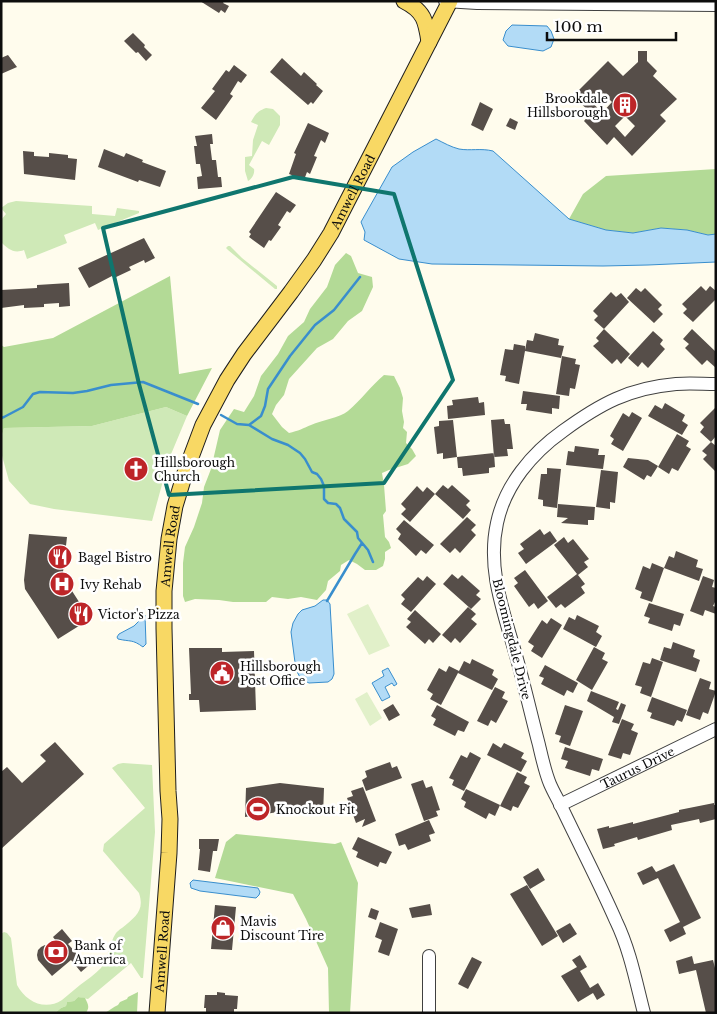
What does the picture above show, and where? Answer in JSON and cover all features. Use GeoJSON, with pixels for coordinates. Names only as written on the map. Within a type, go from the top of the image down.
{"type":"FeatureCollection","features":[{"type":"Feature","properties":{"kind":"main road"},"geometry":{"type":"LineString","coordinates":[[404,1],[414,6],[423,15],[428,28],[430,42]]}},
{"type":"Feature","properties":{"kind":"main road","name":"Amwell Road"},"geometry":{"type":"LineString","coordinates":[[157,1013],[170,836],[164,592],[169,539],[176,506],[193,451],[214,403],[244,354],[291,292],[331,233],[450,1]]}},
{"type":"Feature","properties":{"kind":"street"},"geometry":{"type":"LineString","coordinates":[[445,1],[716,5]]}},
{"type":"Feature","properties":{"kind":"street","name":"Bloomingdale Drive"},"geometry":{"type":"LineString","coordinates":[[644,1013],[630,958],[617,922],[550,785],[496,582],[494,540],[497,523],[508,492],[530,460],[551,439],[594,409],[610,400],[625,395],[653,387],[677,384],[716,384]]}},
{"type":"Feature","properties":{"kind":"street","name":"Taurus Drive"},"geometry":{"type":"LineString","coordinates":[[560,805],[716,729]]}},
{"type":"Feature","properties":{"kind":"street"},"geometry":{"type":"LineString","coordinates":[[429,956],[429,1013]]}},
{"type":"Feature","properties":{"kind":"highlighted area"},"geometry":{"type":"Polygon","coordinates":[[[293,177],[394,194],[453,380],[384,483],[169,495],[139,384],[103,228],[293,177]]]}},
{"type":"Feature","properties":{"kind":"green space"},"geometry":{"type":"Polygon","coordinates":[[[266,108],[273,109],[280,116],[280,125],[269,145],[262,141],[249,165],[254,169],[254,174],[248,181],[245,171],[245,157],[252,156],[253,140],[258,125],[251,122],[257,113],[266,108]]]}},
{"type":"Feature","properties":{"kind":"green space"},"geometry":{"type":"Polygon","coordinates":[[[716,169],[716,234],[708,235],[687,230],[661,228],[633,233],[606,230],[569,219],[583,194],[606,176],[716,169]]]}},
{"type":"Feature","properties":{"kind":"green space"},"geometry":{"type":"Polygon","coordinates":[[[16,201],[92,206],[92,214],[115,216],[117,208],[139,211],[139,213],[98,230],[95,223],[64,235],[67,243],[27,259],[24,250],[11,250],[1,242],[1,220],[6,214],[1,208],[8,203],[16,201]]]}},
{"type":"Feature","properties":{"kind":"green space"},"geometry":{"type":"Polygon","coordinates":[[[228,246],[277,286],[277,289],[228,250],[226,248],[228,246]]]}},
{"type":"Feature","properties":{"kind":"green space"},"geometry":{"type":"Polygon","coordinates":[[[346,253],[351,256],[358,273],[372,277],[373,287],[362,311],[348,321],[333,339],[317,348],[289,379],[284,395],[272,414],[289,433],[348,411],[384,375],[394,376],[403,398],[403,428],[407,432],[406,443],[416,456],[408,464],[382,473],[386,511],[383,515],[385,537],[391,548],[385,552],[383,566],[376,570],[365,570],[349,560],[341,565],[340,571],[328,581],[326,590],[317,600],[301,597],[288,599],[272,597],[266,602],[195,599],[185,602],[183,596],[183,563],[185,547],[202,503],[204,487],[211,469],[220,430],[234,409],[244,412],[254,396],[261,376],[278,354],[288,336],[304,322],[310,309],[327,287],[335,265],[346,253]]]}},
{"type":"Feature","properties":{"kind":"green space"},"geometry":{"type":"Polygon","coordinates":[[[170,276],[179,374],[212,368],[187,416],[166,407],[92,426],[4,428],[1,439],[1,345],[4,347],[53,338],[170,276]]]}},
{"type":"Feature","properties":{"kind":"green space"},"geometry":{"type":"Polygon","coordinates":[[[166,407],[187,416],[169,459],[152,521],[54,509],[30,504],[9,481],[1,452],[1,439],[4,428],[92,426],[166,407]]]}},
{"type":"Feature","properties":{"kind":"green space"},"geometry":{"type":"Polygon","coordinates":[[[368,604],[390,646],[369,655],[347,614],[368,604]]]}},
{"type":"Feature","properties":{"kind":"green space"},"geometry":{"type":"Polygon","coordinates":[[[367,692],[382,718],[370,726],[355,699],[367,692]]]}},
{"type":"Feature","properties":{"kind":"green space"},"geometry":{"type":"Polygon","coordinates":[[[123,763],[152,765],[155,832],[143,978],[141,978],[131,963],[88,999],[78,997],[74,1001],[67,1002],[66,1006],[55,1013],[1,1013],[1,934],[7,933],[11,938],[17,985],[21,991],[36,1003],[49,1005],[62,1000],[101,968],[116,933],[135,917],[140,909],[141,899],[139,893],[103,851],[104,844],[145,808],[112,768],[123,763]]]}},
{"type":"Feature","properties":{"kind":"green space"},"geometry":{"type":"Polygon","coordinates":[[[236,834],[335,844],[341,842],[358,883],[350,1013],[329,1013],[328,968],[293,894],[215,878],[226,842],[236,834]]]}},
{"type":"Feature","properties":{"kind":"green space"},"geometry":{"type":"Polygon","coordinates":[[[138,992],[137,1013],[105,1013],[120,1002],[138,992]]]}},
{"type":"Feature","properties":{"kind":"green space"},"geometry":{"type":"Polygon","coordinates":[[[78,997],[85,998],[88,1004],[86,1013],[55,1013],[66,1006],[67,1002],[74,1001],[78,997]]]}},
{"type":"Feature","properties":{"kind":"water"},"geometry":{"type":"Polygon","coordinates":[[[512,25],[547,26],[554,39],[551,47],[543,51],[508,46],[503,40],[506,31],[512,25]]]}},
{"type":"Feature","properties":{"kind":"water"},"geometry":{"type":"Polygon","coordinates":[[[436,139],[459,149],[493,151],[569,219],[606,230],[633,233],[661,228],[687,230],[708,235],[716,234],[716,262],[603,266],[432,264],[399,259],[364,240],[365,232],[361,222],[392,167],[436,139]]]}},
{"type":"Feature","properties":{"kind":"water"},"geometry":{"type":"Polygon","coordinates":[[[323,600],[327,600],[330,604],[334,674],[328,682],[309,683],[301,679],[296,670],[291,632],[293,623],[302,610],[315,606],[323,600]]]}},
{"type":"Feature","properties":{"kind":"water"},"geometry":{"type":"Polygon","coordinates":[[[145,615],[146,644],[143,647],[134,642],[118,639],[119,634],[134,626],[145,615]]]}},
{"type":"Feature","properties":{"kind":"water"},"geometry":{"type":"Polygon","coordinates":[[[388,668],[397,684],[394,686],[392,683],[385,687],[390,697],[382,701],[372,683],[384,676],[382,671],[388,668]]]}},
{"type":"Feature","properties":{"kind":"water"},"geometry":{"type":"Polygon","coordinates":[[[193,880],[258,888],[260,892],[256,898],[200,891],[191,888],[190,883],[193,880]]]}},
{"type":"Feature","properties":{"kind":"building"},"geometry":{"type":"Polygon","coordinates":[[[200,1],[224,1],[223,3],[229,6],[225,13],[221,10],[219,13],[200,1]]]}},
{"type":"Feature","properties":{"kind":"building"},"geometry":{"type":"Polygon","coordinates":[[[133,33],[152,55],[146,61],[124,41],[133,33]]]}},
{"type":"Feature","properties":{"kind":"building","name":"Brookdale Hillsborough"},"geometry":{"type":"Polygon","coordinates":[[[638,51],[647,51],[647,61],[657,71],[653,76],[677,99],[660,115],[666,121],[632,156],[614,137],[607,145],[584,121],[591,113],[573,96],[608,61],[623,76],[638,62],[638,51]],[[603,93],[593,103],[602,113],[612,102],[603,93]],[[625,116],[615,126],[625,137],[635,126],[625,116]]]}},
{"type":"Feature","properties":{"kind":"building"},"geometry":{"type":"Polygon","coordinates":[[[8,55],[17,67],[1,74],[1,58],[8,55]]]}},
{"type":"Feature","properties":{"kind":"building"},"geometry":{"type":"Polygon","coordinates":[[[282,58],[301,76],[304,72],[323,91],[313,104],[311,102],[308,105],[270,72],[282,58]]]}},
{"type":"Feature","properties":{"kind":"building"},"geometry":{"type":"Polygon","coordinates":[[[234,65],[247,75],[241,83],[238,81],[230,94],[233,96],[216,120],[201,108],[215,91],[212,89],[226,70],[229,72],[234,65]]]}},
{"type":"Feature","properties":{"kind":"building"},"geometry":{"type":"Polygon","coordinates":[[[480,102],[493,109],[483,131],[471,125],[480,102]]]}},
{"type":"Feature","properties":{"kind":"building"},"geometry":{"type":"Polygon","coordinates":[[[510,118],[518,122],[515,130],[506,126],[510,118]]]}},
{"type":"Feature","properties":{"kind":"building"},"geometry":{"type":"Polygon","coordinates":[[[308,123],[329,133],[325,143],[321,140],[314,156],[317,157],[310,174],[307,172],[304,180],[289,174],[296,154],[294,153],[308,123]]]}},
{"type":"Feature","properties":{"kind":"building"},"geometry":{"type":"Polygon","coordinates":[[[212,134],[213,144],[210,144],[212,160],[216,160],[218,177],[221,177],[222,187],[198,189],[197,177],[202,176],[200,164],[196,164],[194,146],[197,146],[195,136],[212,134]]]}},
{"type":"Feature","properties":{"kind":"building"},"geometry":{"type":"Polygon","coordinates":[[[104,149],[124,157],[126,153],[143,160],[142,162],[166,171],[160,187],[139,180],[138,182],[98,167],[104,149]]]}},
{"type":"Feature","properties":{"kind":"building"},"geometry":{"type":"Polygon","coordinates":[[[23,151],[34,152],[34,156],[49,157],[49,153],[68,155],[68,158],[77,159],[75,180],[24,174],[23,151]]]}},
{"type":"Feature","properties":{"kind":"building"},"geometry":{"type":"Polygon","coordinates":[[[276,192],[296,205],[290,213],[287,211],[278,225],[281,227],[264,248],[249,237],[251,234],[249,232],[276,192]]]}},
{"type":"Feature","properties":{"kind":"building"},"geometry":{"type":"Polygon","coordinates":[[[144,238],[155,258],[145,263],[144,260],[129,267],[131,270],[114,278],[112,276],[89,288],[78,268],[144,238]]]}},
{"type":"Feature","properties":{"kind":"building"},"geometry":{"type":"Polygon","coordinates":[[[69,283],[70,306],[59,307],[59,303],[44,304],[44,307],[24,308],[24,305],[1,308],[1,290],[37,288],[37,285],[69,283]]]}},
{"type":"Feature","properties":{"kind":"building"},"geometry":{"type":"Polygon","coordinates":[[[701,286],[706,291],[710,286],[716,291],[716,299],[693,322],[683,313],[687,309],[682,304],[701,286]]]}},
{"type":"Feature","properties":{"kind":"building"},"geometry":{"type":"Polygon","coordinates":[[[636,288],[641,292],[645,288],[662,305],[658,309],[663,314],[654,323],[627,298],[636,288]]]}},
{"type":"Feature","properties":{"kind":"building"},"geometry":{"type":"Polygon","coordinates":[[[611,292],[616,297],[621,293],[629,302],[604,329],[594,320],[598,316],[593,311],[611,292]]]}},
{"type":"Feature","properties":{"kind":"building"},"geometry":{"type":"Polygon","coordinates":[[[604,329],[630,354],[621,364],[617,359],[612,364],[593,346],[599,341],[596,338],[604,329]]]}},
{"type":"Feature","properties":{"kind":"building"},"geometry":{"type":"Polygon","coordinates":[[[692,329],[716,352],[716,368],[707,360],[702,365],[685,348],[689,344],[683,339],[692,329]]]}},
{"type":"Feature","properties":{"kind":"building"},"geometry":{"type":"Polygon","coordinates":[[[653,331],[663,340],[660,344],[665,349],[648,368],[642,362],[638,367],[628,358],[653,331]]]}},
{"type":"Feature","properties":{"kind":"building"},"geometry":{"type":"Polygon","coordinates":[[[535,333],[559,339],[558,345],[564,346],[561,358],[525,351],[519,384],[505,381],[506,376],[500,375],[505,349],[513,350],[514,344],[525,346],[525,350],[527,340],[533,341],[535,333]]]}},
{"type":"Feature","properties":{"kind":"building"},"geometry":{"type":"Polygon","coordinates":[[[562,356],[576,359],[575,364],[580,365],[575,389],[570,388],[569,396],[556,394],[562,356]]]}},
{"type":"Feature","properties":{"kind":"building"},"geometry":{"type":"Polygon","coordinates":[[[523,391],[560,396],[559,409],[552,408],[552,414],[526,410],[527,404],[521,404],[523,391]]]}},
{"type":"Feature","properties":{"kind":"building"},"geometry":{"type":"Polygon","coordinates":[[[478,397],[479,403],[484,402],[485,415],[448,419],[447,406],[453,405],[452,400],[478,397]]]}},
{"type":"Feature","properties":{"kind":"building"},"geometry":{"type":"Polygon","coordinates":[[[665,403],[685,415],[682,421],[688,425],[682,435],[648,416],[655,405],[662,409],[665,403]]]}},
{"type":"Feature","properties":{"kind":"building"},"geometry":{"type":"Polygon","coordinates":[[[716,407],[716,436],[711,442],[700,432],[704,427],[700,423],[716,407]]]}},
{"type":"Feature","properties":{"kind":"building"},"geometry":{"type":"Polygon","coordinates":[[[632,412],[642,418],[623,451],[611,444],[614,439],[610,436],[623,413],[629,417],[632,412]]]}},
{"type":"Feature","properties":{"kind":"building"},"geometry":{"type":"Polygon","coordinates":[[[504,419],[505,424],[510,424],[513,449],[507,449],[508,456],[494,457],[491,420],[504,419]]]}},
{"type":"Feature","properties":{"kind":"building"},"geometry":{"type":"Polygon","coordinates":[[[453,420],[457,457],[443,459],[443,453],[437,454],[434,427],[439,426],[439,421],[453,420]]]}},
{"type":"Feature","properties":{"kind":"building"},"geometry":{"type":"Polygon","coordinates":[[[677,434],[689,441],[686,446],[691,449],[678,471],[672,468],[669,474],[658,467],[677,434]]]}},
{"type":"Feature","properties":{"kind":"building"},"geometry":{"type":"Polygon","coordinates":[[[711,442],[716,446],[716,472],[703,459],[707,455],[702,451],[711,442]]]}},
{"type":"Feature","properties":{"kind":"building"},"geometry":{"type":"Polygon","coordinates":[[[575,446],[599,449],[598,455],[605,455],[603,469],[566,465],[568,451],[574,452],[575,446]]]}},
{"type":"Feature","properties":{"kind":"building"},"geometry":{"type":"Polygon","coordinates":[[[494,453],[495,467],[489,468],[489,473],[463,476],[462,468],[458,468],[457,457],[494,453]]]}},
{"type":"Feature","properties":{"kind":"building"},"geometry":{"type":"Polygon","coordinates":[[[628,458],[648,460],[658,466],[651,477],[647,475],[644,480],[623,467],[628,458]]]}},
{"type":"Feature","properties":{"kind":"building"},"geometry":{"type":"Polygon","coordinates":[[[547,468],[561,469],[557,508],[543,506],[543,500],[538,499],[541,474],[547,474],[547,468]]]}},
{"type":"Feature","properties":{"kind":"building"},"geometry":{"type":"Polygon","coordinates":[[[601,470],[618,472],[615,503],[610,502],[610,509],[596,507],[601,470]]]}},
{"type":"Feature","properties":{"kind":"building"},"geometry":{"type":"Polygon","coordinates":[[[443,485],[448,489],[452,485],[470,501],[466,505],[471,510],[463,519],[435,494],[443,485]]]}},
{"type":"Feature","properties":{"kind":"building"},"geometry":{"type":"Polygon","coordinates":[[[417,486],[423,492],[427,487],[435,494],[410,522],[401,514],[406,509],[401,504],[417,486]]]}},
{"type":"Feature","properties":{"kind":"building"},"geometry":{"type":"Polygon","coordinates":[[[558,504],[595,507],[594,520],[588,520],[588,525],[561,523],[568,518],[557,517],[558,504]]]}},
{"type":"Feature","properties":{"kind":"building"},"geometry":{"type":"Polygon","coordinates":[[[467,517],[476,525],[471,530],[476,535],[460,553],[455,548],[450,553],[440,544],[467,517]]]}},
{"type":"Feature","properties":{"kind":"building"},"geometry":{"type":"Polygon","coordinates":[[[404,520],[434,545],[426,554],[421,550],[416,556],[398,539],[401,534],[396,529],[404,520]]]}},
{"type":"Feature","properties":{"kind":"building"},"geometry":{"type":"Polygon","coordinates":[[[540,529],[544,535],[550,531],[557,541],[526,564],[518,553],[524,549],[520,544],[540,529]]]}},
{"type":"Feature","properties":{"kind":"building"},"geometry":{"type":"Polygon","coordinates":[[[29,534],[67,537],[63,572],[65,580],[90,619],[58,639],[25,589],[24,580],[29,534]]]}},
{"type":"Feature","properties":{"kind":"building"},"geometry":{"type":"Polygon","coordinates":[[[564,537],[568,543],[573,539],[589,559],[584,562],[588,567],[578,575],[585,584],[581,587],[585,593],[565,608],[561,604],[556,608],[547,597],[577,574],[554,545],[564,537]]]}},
{"type":"Feature","properties":{"kind":"building"},"geometry":{"type":"Polygon","coordinates":[[[676,551],[698,560],[696,567],[703,569],[699,581],[664,568],[669,556],[674,558],[676,551]]]}},
{"type":"Feature","properties":{"kind":"building"},"geometry":{"type":"Polygon","coordinates":[[[652,563],[664,568],[652,602],[640,598],[642,592],[635,589],[643,566],[650,569],[652,563]]]}},
{"type":"Feature","properties":{"kind":"building"},"geometry":{"type":"Polygon","coordinates":[[[525,570],[548,601],[538,609],[534,603],[529,607],[514,586],[518,583],[514,578],[525,570]]]}},
{"type":"Feature","properties":{"kind":"building"},"geometry":{"type":"Polygon","coordinates":[[[452,574],[458,579],[462,575],[480,591],[476,595],[481,599],[471,609],[443,584],[452,574]]]}},
{"type":"Feature","properties":{"kind":"building"},"geometry":{"type":"Polygon","coordinates":[[[427,576],[436,584],[411,612],[401,604],[405,599],[401,595],[418,577],[423,581],[427,576]]]}},
{"type":"Feature","properties":{"kind":"building"},"geometry":{"type":"Polygon","coordinates":[[[703,576],[714,580],[712,587],[716,588],[716,600],[713,606],[716,607],[716,614],[705,610],[703,616],[690,611],[703,576]]]}},
{"type":"Feature","properties":{"kind":"building"},"geometry":{"type":"Polygon","coordinates":[[[649,603],[684,614],[680,626],[674,624],[672,631],[648,623],[650,618],[644,616],[649,603]]]}},
{"type":"Feature","properties":{"kind":"building"},"geometry":{"type":"Polygon","coordinates":[[[468,607],[476,614],[471,619],[477,624],[460,643],[455,638],[451,643],[442,635],[468,607]]]}},
{"type":"Feature","properties":{"kind":"building"},"geometry":{"type":"Polygon","coordinates":[[[415,610],[441,634],[433,643],[429,639],[425,644],[406,627],[411,622],[407,619],[415,610]]]}},
{"type":"Feature","properties":{"kind":"building"},"geometry":{"type":"Polygon","coordinates":[[[577,615],[599,626],[596,632],[602,636],[596,647],[563,629],[569,617],[575,620],[577,615]]]}},
{"type":"Feature","properties":{"kind":"building"},"geometry":{"type":"Polygon","coordinates":[[[551,618],[562,625],[542,658],[531,651],[534,646],[528,642],[542,620],[547,624],[551,618]]]}},
{"type":"Feature","properties":{"kind":"building"},"geometry":{"type":"Polygon","coordinates":[[[673,642],[695,650],[693,657],[700,660],[696,672],[660,660],[664,647],[671,649],[673,642]]]}},
{"type":"Feature","properties":{"kind":"building"},"geometry":{"type":"Polygon","coordinates":[[[594,647],[605,653],[602,659],[608,662],[592,690],[576,680],[594,647]]]}},
{"type":"Feature","properties":{"kind":"building","name":"Hillsborough Post Office"},"geometry":{"type":"Polygon","coordinates":[[[189,648],[222,648],[222,652],[254,651],[256,710],[200,712],[199,700],[189,700],[189,694],[191,694],[189,648]]]}},
{"type":"Feature","properties":{"kind":"building"},"geometry":{"type":"Polygon","coordinates":[[[652,658],[663,662],[651,697],[640,693],[642,687],[635,685],[643,662],[650,664],[652,658]]]}},
{"type":"Feature","properties":{"kind":"building"},"geometry":{"type":"Polygon","coordinates":[[[472,659],[494,670],[492,675],[498,679],[492,690],[458,673],[464,661],[470,664],[472,659]]]}},
{"type":"Feature","properties":{"kind":"building"},"geometry":{"type":"Polygon","coordinates":[[[545,665],[578,683],[573,693],[567,690],[564,696],[541,684],[544,678],[539,676],[545,665]]]}},
{"type":"Feature","properties":{"kind":"building"},"geometry":{"type":"Polygon","coordinates":[[[449,666],[459,671],[441,705],[430,699],[433,694],[427,690],[439,668],[446,672],[449,666]]]}},
{"type":"Feature","properties":{"kind":"building"},"geometry":{"type":"Polygon","coordinates":[[[700,678],[711,682],[709,689],[716,691],[708,714],[703,712],[700,720],[686,715],[700,678]]]}},
{"type":"Feature","properties":{"kind":"building"},"geometry":{"type":"Polygon","coordinates":[[[495,687],[505,692],[502,698],[508,701],[496,723],[491,720],[488,726],[477,721],[495,687]]]}},
{"type":"Feature","properties":{"kind":"building"},"geometry":{"type":"Polygon","coordinates":[[[591,691],[619,702],[616,709],[618,710],[621,703],[626,705],[619,724],[612,722],[614,717],[587,701],[591,691]]]}},
{"type":"Feature","properties":{"kind":"building"},"geometry":{"type":"Polygon","coordinates":[[[652,697],[687,710],[682,722],[677,720],[674,726],[650,718],[652,713],[647,711],[652,697]]]}},
{"type":"Feature","properties":{"kind":"building"},"geometry":{"type":"Polygon","coordinates":[[[393,704],[400,715],[389,721],[383,710],[393,704]]]}},
{"type":"Feature","properties":{"kind":"building"},"geometry":{"type":"Polygon","coordinates":[[[437,705],[469,722],[464,732],[458,730],[455,736],[433,725],[436,719],[431,716],[437,705]]]}},
{"type":"Feature","properties":{"kind":"building"},"geometry":{"type":"Polygon","coordinates":[[[565,705],[583,711],[570,746],[559,742],[561,736],[555,734],[565,705]]]}},
{"type":"Feature","properties":{"kind":"building"},"geometry":{"type":"Polygon","coordinates":[[[622,719],[634,724],[631,730],[638,733],[630,755],[623,753],[621,759],[608,755],[622,719]]]}},
{"type":"Feature","properties":{"kind":"building"},"geometry":{"type":"Polygon","coordinates":[[[55,742],[84,774],[1,849],[1,772],[7,767],[22,783],[46,761],[40,755],[55,742]]]}},
{"type":"Feature","properties":{"kind":"building"},"geometry":{"type":"Polygon","coordinates":[[[493,743],[501,748],[504,743],[524,753],[521,758],[527,761],[521,772],[487,755],[493,743]]]}},
{"type":"Feature","properties":{"kind":"building"},"geometry":{"type":"Polygon","coordinates":[[[565,747],[603,759],[599,771],[592,769],[590,776],[565,768],[568,761],[561,759],[565,747]]]}},
{"type":"Feature","properties":{"kind":"building"},"geometry":{"type":"Polygon","coordinates":[[[470,752],[481,758],[464,791],[452,785],[454,780],[449,778],[461,755],[467,758],[470,752]]]}},
{"type":"Feature","properties":{"kind":"building"},"geometry":{"type":"Polygon","coordinates":[[[390,762],[392,768],[397,766],[402,778],[366,791],[362,780],[367,777],[365,771],[390,762]]]}},
{"type":"Feature","properties":{"kind":"building"},"geometry":{"type":"Polygon","coordinates":[[[517,772],[527,777],[524,783],[530,786],[518,808],[513,806],[511,811],[500,806],[517,772]]]}},
{"type":"Feature","properties":{"kind":"building"},"geometry":{"type":"Polygon","coordinates":[[[423,780],[426,788],[432,786],[440,810],[436,811],[438,816],[424,821],[411,784],[423,780]]]}},
{"type":"Feature","properties":{"kind":"building"},"geometry":{"type":"Polygon","coordinates":[[[280,783],[324,788],[323,815],[278,812],[245,817],[246,788],[280,783]]]}},
{"type":"Feature","properties":{"kind":"building"},"geometry":{"type":"Polygon","coordinates":[[[363,787],[376,821],[362,827],[365,819],[356,823],[347,798],[353,796],[351,791],[363,787]]]}},
{"type":"Feature","properties":{"kind":"building"},"geometry":{"type":"Polygon","coordinates":[[[466,789],[500,805],[495,816],[489,813],[486,819],[464,807],[466,802],[461,799],[466,789]]]}},
{"type":"Feature","properties":{"kind":"building"},"geometry":{"type":"Polygon","coordinates":[[[714,803],[716,805],[716,819],[700,823],[699,819],[671,825],[672,830],[638,840],[637,837],[603,849],[597,829],[633,822],[633,824],[679,812],[679,810],[714,803]]]}},
{"type":"Feature","properties":{"kind":"building"},"geometry":{"type":"Polygon","coordinates":[[[429,820],[435,833],[429,835],[431,841],[408,850],[405,844],[399,846],[395,834],[429,820]]]}},
{"type":"Feature","properties":{"kind":"building"},"geometry":{"type":"Polygon","coordinates":[[[358,837],[392,852],[386,864],[380,862],[378,867],[356,857],[358,852],[352,849],[358,837]]]}},
{"type":"Feature","properties":{"kind":"building"},"geometry":{"type":"Polygon","coordinates":[[[199,839],[219,839],[217,851],[213,851],[210,872],[198,870],[199,839]]]}},
{"type":"Feature","properties":{"kind":"building"},"geometry":{"type":"Polygon","coordinates":[[[674,864],[701,918],[683,927],[686,934],[670,942],[664,930],[680,922],[658,878],[643,885],[637,873],[652,866],[656,872],[674,864]]]}},
{"type":"Feature","properties":{"kind":"building"},"geometry":{"type":"Polygon","coordinates":[[[538,868],[545,880],[530,889],[523,877],[538,868]]]}},
{"type":"Feature","properties":{"kind":"building"},"geometry":{"type":"Polygon","coordinates":[[[527,885],[558,936],[542,946],[510,894],[527,885]]]}},
{"type":"Feature","properties":{"kind":"building"},"geometry":{"type":"Polygon","coordinates":[[[430,904],[432,915],[412,918],[409,908],[430,904]]]}},
{"type":"Feature","properties":{"kind":"building","name":"Mavis Discount Tire"},"geometry":{"type":"Polygon","coordinates":[[[215,905],[236,907],[232,950],[211,949],[215,905]]]}},
{"type":"Feature","properties":{"kind":"building"},"geometry":{"type":"Polygon","coordinates":[[[371,908],[379,911],[376,920],[368,917],[371,908]]]}},
{"type":"Feature","properties":{"kind":"building"},"geometry":{"type":"Polygon","coordinates":[[[380,922],[398,929],[389,956],[378,952],[382,940],[375,937],[380,922]]]}},
{"type":"Feature","properties":{"kind":"building"},"geometry":{"type":"Polygon","coordinates":[[[570,923],[577,934],[563,943],[556,931],[570,923]]]}},
{"type":"Feature","properties":{"kind":"building","name":"Bank of America"},"geometry":{"type":"Polygon","coordinates":[[[62,929],[72,941],[68,944],[88,966],[81,972],[71,960],[52,976],[38,960],[38,950],[45,945],[59,945],[53,937],[62,929]]]}},
{"type":"Feature","properties":{"kind":"building"},"geometry":{"type":"Polygon","coordinates":[[[580,955],[587,967],[580,971],[590,988],[598,983],[605,995],[597,1000],[593,993],[578,1002],[561,976],[577,967],[572,960],[580,955]]]}},
{"type":"Feature","properties":{"kind":"building"},"geometry":{"type":"Polygon","coordinates":[[[692,956],[694,964],[713,960],[716,972],[716,1013],[706,1013],[696,970],[679,974],[676,961],[692,956]]]}},
{"type":"Feature","properties":{"kind":"building"},"geometry":{"type":"Polygon","coordinates":[[[472,957],[482,962],[468,989],[458,984],[472,957]]]}},
{"type":"Feature","properties":{"kind":"building"},"geometry":{"type":"Polygon","coordinates":[[[217,992],[238,996],[237,1009],[234,1009],[234,1013],[206,1013],[206,1008],[204,1008],[205,995],[217,995],[217,992]]]}},
{"type":"Feature","properties":{"kind":"waterway"},"geometry":{"type":"LineString","coordinates":[[221,415],[237,424],[249,425],[261,416],[268,389],[290,356],[315,325],[334,310],[360,277]]}},
{"type":"Feature","properties":{"kind":"waterway"},"geometry":{"type":"LineString","coordinates":[[1,418],[23,407],[33,394],[40,392],[73,393],[111,385],[143,382],[198,404]]}},
{"type":"Feature","properties":{"kind":"waterway"},"geometry":{"type":"LineString","coordinates":[[249,425],[300,453],[312,472],[321,479],[324,486],[324,499],[328,503],[336,504],[340,508],[344,519],[357,532],[358,538],[368,550],[373,562]]}},
{"type":"Feature","properties":{"kind":"waterway"},"geometry":{"type":"LineString","coordinates":[[327,601],[362,543]]}},
{"type":"Feature","properties":{"kind":"place","name":"Brookdale Hillsborough"},"geometry":{"type":"Point","coordinates":[625,105]}},
{"type":"Feature","properties":{"kind":"place","name":"Hillsborough Church"},"geometry":{"type":"Point","coordinates":[136,469]}},
{"type":"Feature","properties":{"kind":"place","name":"Bagel Bistro"},"geometry":{"type":"Point","coordinates":[60,557]}},
{"type":"Feature","properties":{"kind":"place","name":"Ivy Rehab"},"geometry":{"type":"Point","coordinates":[62,584]}},
{"type":"Feature","properties":{"kind":"place","name":"Victor's Pizza"},"geometry":{"type":"Point","coordinates":[81,614]}},
{"type":"Feature","properties":{"kind":"place","name":"Hillsborough Post Office"},"geometry":{"type":"Point","coordinates":[222,673]}},
{"type":"Feature","properties":{"kind":"place","name":"Knockout Fit"},"geometry":{"type":"Point","coordinates":[258,809]}},
{"type":"Feature","properties":{"kind":"place","name":"Mavis Discount Tire"},"geometry":{"type":"Point","coordinates":[223,928]}},
{"type":"Feature","properties":{"kind":"place","name":"Bank of America"},"geometry":{"type":"Point","coordinates":[56,952]}}]}
